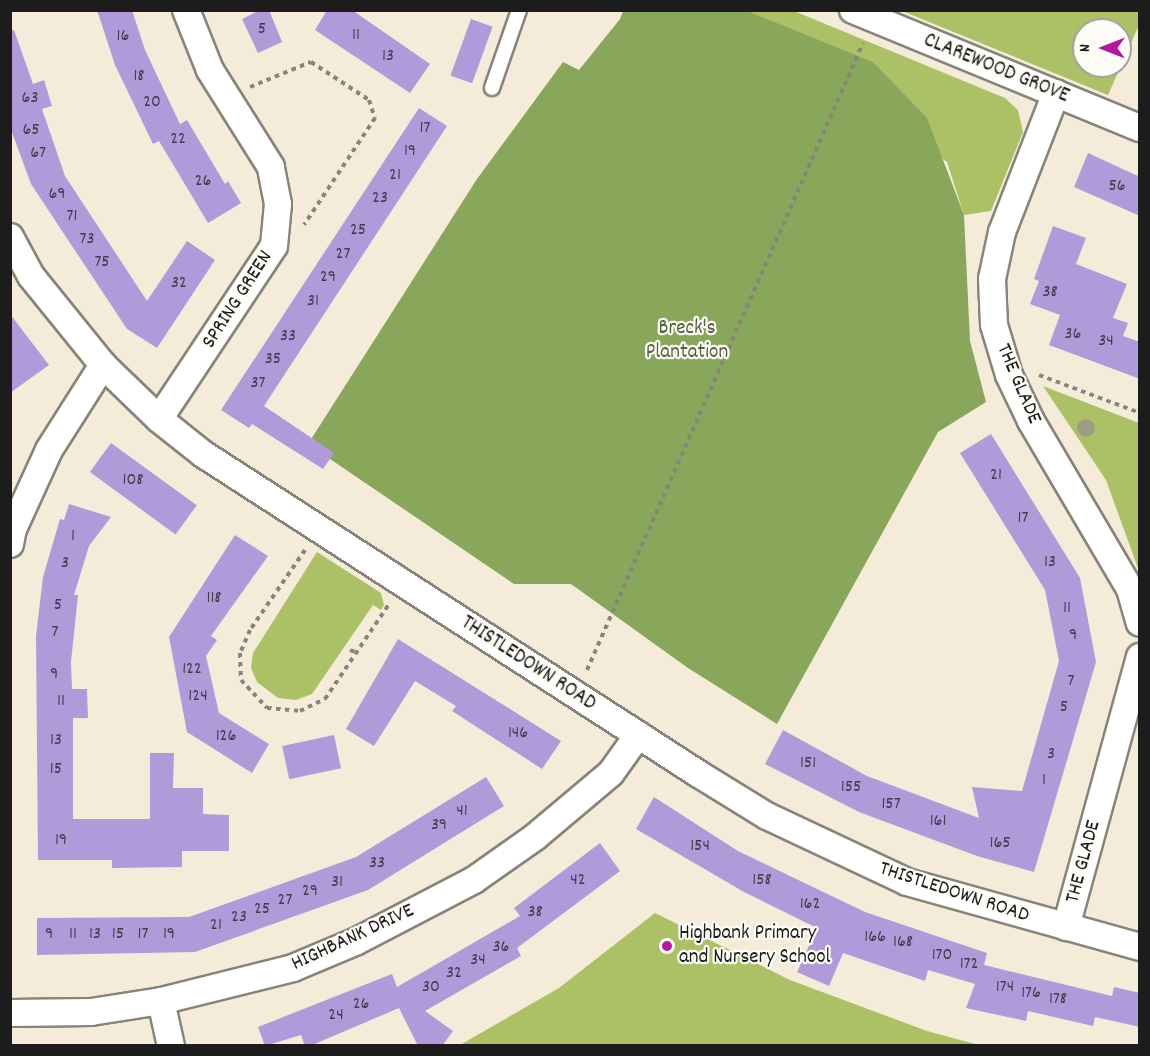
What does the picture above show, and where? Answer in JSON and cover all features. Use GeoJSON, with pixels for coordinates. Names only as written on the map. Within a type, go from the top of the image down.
{"type":"FeatureCollection","features":[{"type":"Feature","properties":{"kind":"street","name":"SPRING GREEN"},"geometry":{"type":"LineString","coordinates":[[159,419],[274,246],[278,204],[271,167],[225,99],[186,10]]}},
{"type":"Feature","properties":{"kind":"street","name":"CLAREWOOD GROVE"},"geometry":{"type":"LineString","coordinates":[[863,15],[1140,128]]}},
{"type":"Feature","properties":{"kind":"street","name":"THE GLADE"},"geometry":{"type":"LineString","coordinates":[[1056,93],[1002,232],[992,279],[994,325],[1009,375],[1031,421],[1130,589],[1140,623]]}},
{"type":"Feature","properties":{"kind":"street","name":"THISTLEDOWN ROAD"},"geometry":{"type":"LineString","coordinates":[[10,237],[32,276],[103,365],[159,419],[202,454],[638,735],[767,816],[836,851],[956,898],[1140,947]]}},
{"type":"Feature","properties":{"kind":"street"},"geometry":{"type":"LineString","coordinates":[[10,544],[13,529],[49,450],[103,365]]}},
{"type":"Feature","properties":{"kind":"street","name":"THE GLADE"},"geometry":{"type":"LineString","coordinates":[[1066,927],[1140,657]]}},
{"type":"Feature","properties":{"kind":"street","name":"HIGHBANK DRIVE"},"geometry":{"type":"LineString","coordinates":[[10,1013],[91,1012],[161,1001],[293,968],[357,941],[474,880],[535,837],[612,773],[638,735]]}},
{"type":"Feature","properties":{"kind":"street"},"geometry":{"type":"LineString","coordinates":[[161,1001],[171,1046]]}},
{"type":"Feature","properties":{"kind":"lane"},"geometry":{"type":"LineString","coordinates":[[492,88],[519,10]]}},
{"type":"Feature","properties":{"kind":"path"},"geometry":{"type":"LineString","coordinates":[[576,695],[863,15]]}},
{"type":"Feature","properties":{"kind":"path"},"geometry":{"type":"LineString","coordinates":[[225,99],[296,65],[311,62],[369,100],[375,118],[309,222],[274,246]]}},
{"type":"Feature","properties":{"kind":"path"},"geometry":{"type":"LineString","coordinates":[[1009,375],[1040,375],[1140,413]]}},
{"type":"Feature","properties":{"kind":"path"},"geometry":{"type":"LineString","coordinates":[[318,529],[243,642],[241,680],[267,708],[300,711],[325,699],[358,653],[402,583]]}},
{"type":"Feature","properties":{"kind":"path"},"geometry":{"type":"LineString","coordinates":[[350,650],[358,653]]}},
{"type":"Feature","properties":{"kind":"green space","name":"Breck's Plantation"},"geometry":{"type":"Polygon","coordinates":[[[623,11],[747,11],[873,62],[927,118],[964,215],[970,341],[986,402],[938,432],[777,724],[688,668],[571,584],[514,584],[308,444],[477,179],[563,62],[579,70],[620,19],[623,11]]]}},
{"type":"Feature","properties":{"kind":"green space"},"geometry":{"type":"Polygon","coordinates":[[[747,11],[794,11],[1005,98],[1018,110],[1023,132],[991,211],[964,215],[947,162],[747,11]]]}},
{"type":"Feature","properties":{"kind":"green space"},"geometry":{"type":"Polygon","coordinates":[[[902,11],[1139,11],[1139,25],[1132,41],[1132,18],[1072,18],[1072,78],[1116,78],[1108,95],[902,11]]]}},
{"type":"Feature","properties":{"kind":"green space"},"geometry":{"type":"Polygon","coordinates":[[[1043,386],[1139,423],[1139,571],[1106,480],[1043,386]]]}},
{"type":"Feature","properties":{"kind":"green space"},"geometry":{"type":"Polygon","coordinates":[[[317,552],[381,593],[384,605],[381,610],[373,605],[312,694],[296,700],[278,698],[257,682],[251,668],[253,653],[317,552]]]}},
{"type":"Feature","properties":{"kind":"green space","name":"Highbank Primary and Nursery School"},"geometry":{"type":"Polygon","coordinates":[[[655,913],[790,980],[927,1031],[979,1045],[460,1045],[559,988],[655,913]]]}},
{"type":"Feature","properties":{"kind":"building"},"geometry":{"type":"Polygon","coordinates":[[[97,10],[132,10],[145,50],[180,124],[187,120],[225,184],[228,181],[241,203],[208,223],[159,141],[153,144],[115,65],[97,10]]]}},
{"type":"Feature","properties":{"kind":"building"},"geometry":{"type":"Polygon","coordinates":[[[260,10],[269,10],[282,42],[258,53],[242,19],[260,10]]]}},
{"type":"Feature","properties":{"kind":"building"},"geometry":{"type":"Polygon","coordinates":[[[327,10],[352,10],[430,64],[410,93],[315,30],[327,10]]]}},
{"type":"Feature","properties":{"kind":"building"},"geometry":{"type":"Polygon","coordinates":[[[471,19],[493,27],[472,83],[450,75],[471,19]]]}},
{"type":"Feature","properties":{"kind":"building"},"geometry":{"type":"Polygon","coordinates":[[[10,30],[14,30],[33,84],[44,80],[52,106],[42,109],[65,176],[147,301],[187,241],[215,260],[157,348],[127,329],[31,184],[10,127],[10,30]]]}},
{"type":"Feature","properties":{"kind":"building"},"geometry":{"type":"Polygon","coordinates":[[[419,108],[447,126],[264,406],[334,453],[323,469],[252,424],[249,428],[221,410],[419,108]]]}},
{"type":"Feature","properties":{"kind":"building"},"geometry":{"type":"Polygon","coordinates":[[[1088,153],[1140,177],[1140,216],[1074,187],[1088,153]]]}},
{"type":"Feature","properties":{"kind":"building"},"geometry":{"type":"Polygon","coordinates":[[[1053,226],[1086,238],[1076,264],[1127,284],[1113,318],[1128,323],[1123,336],[1140,342],[1140,379],[1049,345],[1060,315],[1030,304],[1039,281],[1034,279],[1053,226]]]}},
{"type":"Feature","properties":{"kind":"building"},"geometry":{"type":"Polygon","coordinates":[[[10,314],[49,365],[10,393],[10,314]]]}},
{"type":"Feature","properties":{"kind":"building"},"geometry":{"type":"Polygon","coordinates":[[[991,434],[1080,578],[1096,662],[1034,872],[977,856],[859,812],[765,764],[783,730],[867,776],[979,818],[972,787],[1022,791],[1059,661],[1045,590],[960,453],[991,434]]]}},
{"type":"Feature","properties":{"kind":"building"},"geometry":{"type":"Polygon","coordinates":[[[111,443],[197,505],[176,534],[90,472],[111,443]]]}},
{"type":"Feature","properties":{"kind":"building"},"geometry":{"type":"Polygon","coordinates":[[[69,504],[111,517],[89,546],[74,595],[78,595],[71,662],[72,689],[87,689],[88,718],[73,718],[73,819],[150,819],[150,753],[174,753],[173,788],[203,788],[203,814],[229,815],[229,851],[182,851],[182,867],[112,868],[112,860],[38,860],[36,636],[43,577],[60,519],[64,520],[69,504]]]}},
{"type":"Feature","properties":{"kind":"building"},"geometry":{"type":"Polygon","coordinates":[[[235,535],[268,556],[211,636],[217,640],[206,656],[219,713],[269,744],[252,773],[187,732],[169,637],[235,535]]]}},
{"type":"Feature","properties":{"kind":"building"},"geometry":{"type":"Polygon","coordinates":[[[398,639],[561,741],[542,769],[452,711],[456,706],[415,681],[374,746],[346,729],[398,639]]]}},
{"type":"Feature","properties":{"kind":"building"},"geometry":{"type":"Polygon","coordinates":[[[334,735],[341,768],[289,779],[282,746],[334,735]]]}},
{"type":"Feature","properties":{"kind":"building"},"geometry":{"type":"Polygon","coordinates":[[[486,777],[504,806],[368,890],[195,952],[37,955],[37,918],[189,917],[356,857],[486,777]]]}},
{"type":"Feature","properties":{"kind":"building"},"geometry":{"type":"Polygon","coordinates":[[[654,797],[738,851],[865,912],[987,953],[984,965],[1112,996],[1114,987],[1140,993],[1140,1027],[1095,1017],[1093,1026],[1028,1011],[1026,1021],[966,1008],[975,984],[928,970],[925,981],[843,953],[829,986],[797,972],[817,928],[744,892],[636,829],[654,797]]]}},
{"type":"Feature","properties":{"kind":"building"},"geometry":{"type":"Polygon","coordinates":[[[600,843],[620,871],[517,948],[521,956],[425,1011],[453,1031],[442,1046],[418,1046],[399,1008],[310,1046],[305,1046],[301,1035],[265,1046],[258,1027],[392,974],[397,987],[520,916],[514,908],[600,843]]]}},
{"type":"Feature","properties":{"kind":"place","name":"Highbank Primary and Nursery School"},"geometry":{"type":"Point","coordinates":[667,946]}}]}
